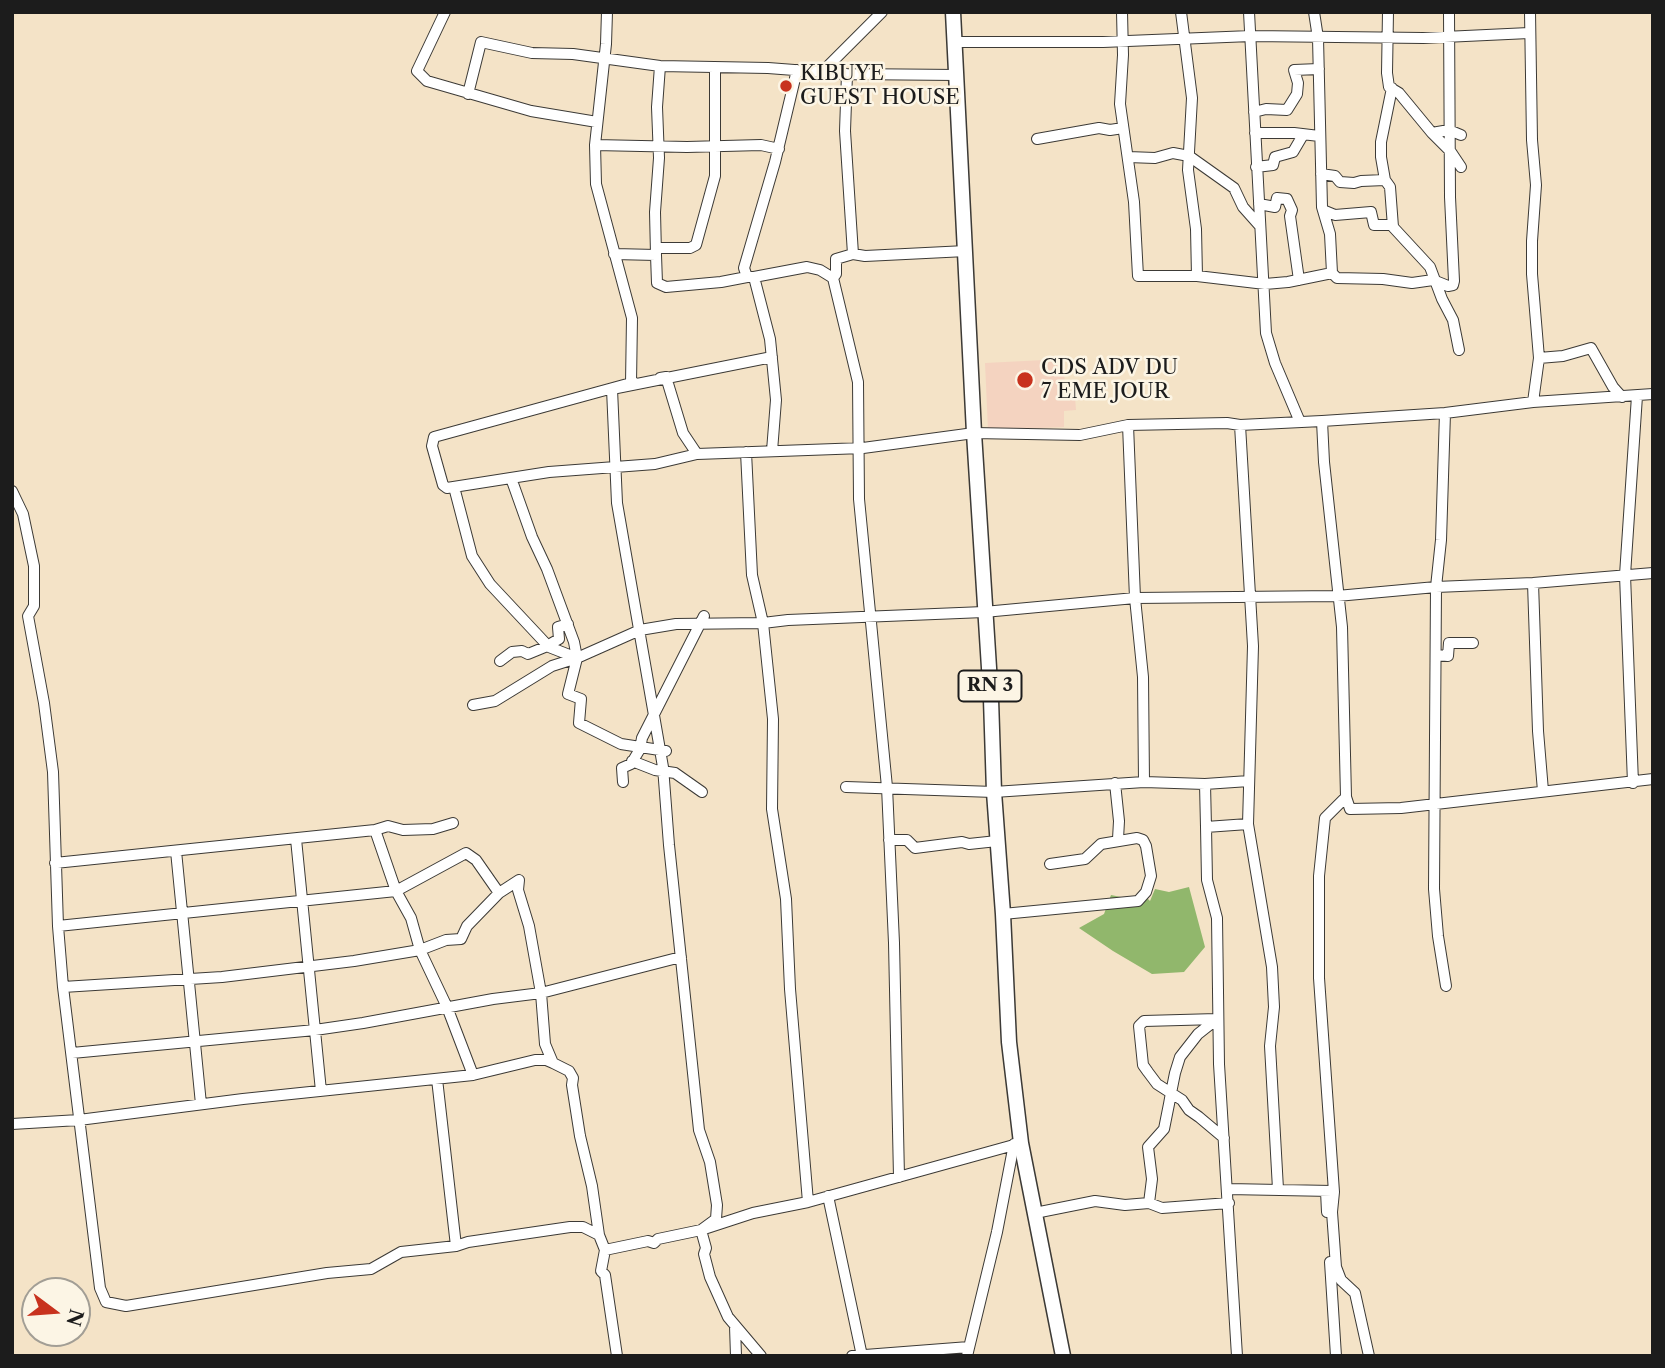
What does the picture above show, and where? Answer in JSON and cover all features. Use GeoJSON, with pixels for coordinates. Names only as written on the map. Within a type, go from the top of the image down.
{"type":"FeatureCollection","features":[{"type":"Feature","properties":{"kind":"highway","name":"RN 3"},"geometry":{"type":"LineString","coordinates":[[953,12],[994,792],[1017,1143],[1035,1213],[1063,1356]]}},
{"type":"Feature","properties":{"kind":"street"},"geometry":{"type":"LineString","coordinates":[[444,12],[417,71],[427,81],[531,111],[597,122]]}},
{"type":"Feature","properties":{"kind":"street"},"geometry":{"type":"LineString","coordinates":[[607,12],[595,145],[596,184],[632,318],[631,383]]}},
{"type":"Feature","properties":{"kind":"street"},"geometry":{"type":"LineString","coordinates":[[822,72],[882,12]]}},
{"type":"Feature","properties":{"kind":"street"},"geometry":{"type":"LineString","coordinates":[[1122,12],[1124,55],[1120,104],[1134,202],[1138,276],[1196,276],[1265,284],[1332,273]]}},
{"type":"Feature","properties":{"kind":"street"},"geometry":{"type":"LineString","coordinates":[[1181,12],[1192,98],[1188,170],[1196,229],[1196,276]]}},
{"type":"Feature","properties":{"kind":"street"},"geometry":{"type":"LineString","coordinates":[[1249,12],[1266,333],[1275,363],[1300,422]]}},
{"type":"Feature","properties":{"kind":"street"},"geometry":{"type":"LineString","coordinates":[[1314,12],[1318,38],[1323,210],[1330,234],[1332,273],[1337,278],[1348,279],[1383,278],[1412,283],[1435,280],[1448,286],[1453,285],[1454,281],[1449,130],[1449,12]]}},
{"type":"Feature","properties":{"kind":"street"},"geometry":{"type":"LineString","coordinates":[[1388,12],[1387,73],[1392,88],[1450,150],[1461,167]]}},
{"type":"Feature","properties":{"kind":"street"},"geometry":{"type":"LineString","coordinates":[[1530,12],[1532,140],[1536,185],[1532,274],[1539,358],[1533,402]]}},
{"type":"Feature","properties":{"kind":"street"},"geometry":{"type":"LineString","coordinates":[[956,42],[1102,42],[1122,39],[1251,36],[1387,38],[1529,33]]}},
{"type":"Feature","properties":{"kind":"street"},"geometry":{"type":"LineString","coordinates":[[468,94],[481,42],[532,52],[573,54],[660,66],[847,74],[957,75]]}},
{"type":"Feature","properties":{"kind":"street"},"geometry":{"type":"LineString","coordinates":[[660,66],[657,107],[656,252],[657,282],[661,286],[688,286],[814,268],[853,254],[865,256],[966,251]]}},
{"type":"Feature","properties":{"kind":"street"},"geometry":{"type":"LineString","coordinates":[[614,254],[656,252],[696,245],[715,176],[715,68]]}},
{"type":"Feature","properties":{"kind":"street"},"geometry":{"type":"LineString","coordinates":[[1254,112],[1265,109],[1287,110],[1297,94],[1298,83],[1294,70],[1319,69]]}},
{"type":"Feature","properties":{"kind":"street"},"geometry":{"type":"LineString","coordinates":[[772,451],[776,400],[767,319],[745,262],[779,149],[797,70]]}},
{"type":"Feature","properties":{"kind":"street"},"geometry":{"type":"LineString","coordinates":[[847,74],[845,150],[853,254]]}},
{"type":"Feature","properties":{"kind":"street"},"geometry":{"type":"LineString","coordinates":[[1392,88],[1381,142],[1385,180],[1390,187],[1392,225],[1430,267],[1453,320],[1459,350]]}},
{"type":"Feature","properties":{"kind":"street"},"geometry":{"type":"LineString","coordinates":[[1037,139],[1099,128],[1124,128]]}},
{"type":"Feature","properties":{"kind":"street"},"geometry":{"type":"LineString","coordinates":[[1432,133],[1449,130],[1461,135]]}},
{"type":"Feature","properties":{"kind":"street"},"geometry":{"type":"LineString","coordinates":[[1255,132],[1294,132],[1320,136]]}},
{"type":"Feature","properties":{"kind":"street"},"geometry":{"type":"LineString","coordinates":[[1256,167],[1273,164],[1275,157],[1293,152],[1303,135]]}},
{"type":"Feature","properties":{"kind":"street"},"geometry":{"type":"LineString","coordinates":[[595,145],[761,145],[779,149]]}},
{"type":"Feature","properties":{"kind":"street"},"geometry":{"type":"LineString","coordinates":[[1128,157],[1155,158],[1173,153],[1189,156],[1234,188],[1243,207],[1259,225]]}},
{"type":"Feature","properties":{"kind":"street"},"geometry":{"type":"LineString","coordinates":[[1321,174],[1354,183],[1385,180]]}},
{"type":"Feature","properties":{"kind":"street"},"geometry":{"type":"LineString","coordinates":[[1259,204],[1275,206],[1276,198],[1287,199],[1292,210],[1290,216],[1298,280]]}},
{"type":"Feature","properties":{"kind":"street"},"geometry":{"type":"LineString","coordinates":[[1323,210],[1335,215],[1371,212],[1374,225],[1392,225]]}},
{"type":"Feature","properties":{"kind":"street"},"geometry":{"type":"LineString","coordinates":[[836,259],[834,278],[858,382],[859,499],[887,787],[899,1177]]}},
{"type":"Feature","properties":{"kind":"street"},"geometry":{"type":"LineString","coordinates":[[814,268],[834,278]]}},
{"type":"Feature","properties":{"kind":"street"},"geometry":{"type":"LineString","coordinates":[[1539,358],[1563,356],[1591,348],[1613,387],[1622,397]]}},
{"type":"Feature","properties":{"kind":"street"},"geometry":{"type":"LineString","coordinates":[[772,357],[631,383],[434,437],[432,446],[443,485],[447,488],[549,472],[655,464],[697,454],[857,449],[974,433],[1080,435],[1128,425],[1227,422],[1240,425],[1322,421],[1653,394]]}},
{"type":"Feature","properties":{"kind":"street"},"geometry":{"type":"LineString","coordinates":[[611,389],[666,377]]}},
{"type":"Feature","properties":{"kind":"street"},"geometry":{"type":"LineString","coordinates":[[666,377],[683,433],[697,454]]}},
{"type":"Feature","properties":{"kind":"street"},"geometry":{"type":"LineString","coordinates":[[611,389],[617,503],[664,750],[668,845],[699,1130],[710,1162],[717,1205],[716,1219],[701,1230]]}},
{"type":"Feature","properties":{"kind":"street"},"geometry":{"type":"LineString","coordinates":[[1633,783],[1625,575],[1637,396]]}},
{"type":"Feature","properties":{"kind":"street"},"geometry":{"type":"LineString","coordinates":[[1445,413],[1441,540],[1436,587],[1434,889],[1446,986]]}},
{"type":"Feature","properties":{"kind":"street"},"geometry":{"type":"LineString","coordinates":[[1322,421],[1342,627],[1346,797],[1350,809],[1435,804],[1653,779]]}},
{"type":"Feature","properties":{"kind":"street"},"geometry":{"type":"LineString","coordinates":[[1128,425],[1135,598],[1143,677],[1144,782]]}},
{"type":"Feature","properties":{"kind":"street"},"geometry":{"type":"LineString","coordinates":[[1240,425],[1253,646],[1248,824],[1272,967],[1274,1007],[1270,1046],[1278,1189]]}},
{"type":"Feature","properties":{"kind":"street"},"geometry":{"type":"LineString","coordinates":[[746,452],[752,575],[763,623],[773,719],[772,809],[786,899],[790,989],[808,1202]]}},
{"type":"Feature","properties":{"kind":"street"},"geometry":{"type":"LineString","coordinates":[[512,478],[532,537],[548,569],[568,624],[577,658],[568,694],[581,699],[579,723],[621,744],[664,750]]}},
{"type":"Feature","properties":{"kind":"street"},"geometry":{"type":"LineString","coordinates":[[454,487],[472,556],[490,584],[548,646],[577,658]]}},
{"type":"Feature","properties":{"kind":"street"},"geometry":{"type":"LineString","coordinates":[[12,491],[23,514],[34,566],[34,606],[28,616],[53,772],[55,863],[63,987],[100,1288],[106,1302],[126,1306],[327,1273],[371,1269],[401,1252],[456,1246],[570,1227],[583,1227],[599,1235]]}},
{"type":"Feature","properties":{"kind":"street"},"geometry":{"type":"LineString","coordinates":[[473,705],[495,701],[552,666],[640,630],[703,620],[763,623],[984,612],[1135,598],[1337,596],[1653,573]]}},
{"type":"Feature","properties":{"kind":"street"},"geometry":{"type":"LineString","coordinates":[[1533,583],[1538,732],[1543,791]]}},
{"type":"Feature","properties":{"kind":"street"},"geometry":{"type":"LineString","coordinates":[[623,782],[622,768],[632,761],[640,747],[642,738],[703,620]]}},
{"type":"Feature","properties":{"kind":"street"},"geometry":{"type":"LineString","coordinates":[[500,661],[512,652],[522,651],[528,654],[548,646],[559,639],[558,627],[568,624]]}},
{"type":"Feature","properties":{"kind":"street"},"geometry":{"type":"LineString","coordinates":[[1436,655],[1448,656],[1449,643],[1473,643]]}},
{"type":"Feature","properties":{"kind":"street"},"geometry":{"type":"LineString","coordinates":[[632,761],[675,773],[702,792]]}},
{"type":"Feature","properties":{"kind":"street"},"geometry":{"type":"LineString","coordinates":[[846,787],[994,792],[1115,783],[1205,784],[1249,781]]}},
{"type":"Feature","properties":{"kind":"street"},"geometry":{"type":"LineString","coordinates":[[1115,783],[1118,839]]}},
{"type":"Feature","properties":{"kind":"street"},"geometry":{"type":"LineString","coordinates":[[1205,784],[1207,880],[1217,918],[1217,1019],[1237,1356]]}},
{"type":"Feature","properties":{"kind":"street"},"geometry":{"type":"LineString","coordinates":[[1336,1356],[1320,978],[1319,876],[1325,818],[1346,797]]}},
{"type":"Feature","properties":{"kind":"street"},"geometry":{"type":"LineString","coordinates":[[55,863],[296,839],[375,830],[388,826],[403,830],[433,829],[453,823]]}},
{"type":"Feature","properties":{"kind":"street"},"geometry":{"type":"LineString","coordinates":[[1206,827],[1248,824]]}},
{"type":"Feature","properties":{"kind":"street"},"geometry":{"type":"LineString","coordinates":[[375,830],[396,891],[411,918],[420,950],[447,1007],[473,1075]]}},
{"type":"Feature","properties":{"kind":"street"},"geometry":{"type":"LineString","coordinates":[[1003,914],[1138,901],[1146,892],[1151,876],[1146,846],[1143,840],[1137,838],[1118,839],[1101,844],[1085,859],[1050,864]]}},
{"type":"Feature","properties":{"kind":"street"},"geometry":{"type":"LineString","coordinates":[[296,839],[321,1091]]}},
{"type":"Feature","properties":{"kind":"street"},"geometry":{"type":"LineString","coordinates":[[890,840],[907,841],[915,848],[997,841]]}},
{"type":"Feature","properties":{"kind":"street"},"geometry":{"type":"LineString","coordinates":[[176,851],[201,1104]]}},
{"type":"Feature","properties":{"kind":"street"},"geometry":{"type":"LineString","coordinates":[[58,926],[396,891],[466,853],[476,860],[499,893]]}},
{"type":"Feature","properties":{"kind":"street"},"geometry":{"type":"LineString","coordinates":[[63,987],[189,979],[310,966],[420,950],[446,940],[461,939],[467,926],[499,893],[519,880],[518,890],[530,926],[541,993],[545,1044],[553,1063]]}},
{"type":"Feature","properties":{"kind":"street"},"geometry":{"type":"LineString","coordinates":[[72,1053],[315,1030],[541,993],[681,957]]}},
{"type":"Feature","properties":{"kind":"street"},"geometry":{"type":"LineString","coordinates":[[1149,1203],[1152,1179],[1148,1147],[1164,1129],[1180,1057],[1198,1034],[1217,1019]]}},
{"type":"Feature","properties":{"kind":"street"},"geometry":{"type":"LineString","coordinates":[[1217,1019],[1144,1021],[1139,1026],[1143,1065],[1157,1084],[1182,1100],[1189,1111],[1224,1138]]}},
{"type":"Feature","properties":{"kind":"street"},"geometry":{"type":"LineString","coordinates":[[12,1124],[79,1120],[473,1075],[535,1060],[546,1060],[569,1071],[573,1078],[599,1235],[605,1250],[601,1271],[605,1275],[617,1356]]}},
{"type":"Feature","properties":{"kind":"street"},"geometry":{"type":"LineString","coordinates":[[437,1079],[456,1246]]}},
{"type":"Feature","properties":{"kind":"street"},"geometry":{"type":"LineString","coordinates":[[828,1196],[859,1355],[968,1351],[1017,1143]]}},
{"type":"Feature","properties":{"kind":"street"},"geometry":{"type":"LineString","coordinates":[[605,1250],[648,1241],[654,1243],[658,1239],[701,1230],[753,1213],[808,1202],[1017,1143]]}},
{"type":"Feature","properties":{"kind":"street"},"geometry":{"type":"LineString","coordinates":[[1228,1189],[1330,1191]]}},
{"type":"Feature","properties":{"kind":"street"},"geometry":{"type":"LineString","coordinates":[[1330,1191],[1336,1268],[1341,1280],[1355,1293],[1369,1356]]}},
{"type":"Feature","properties":{"kind":"street"},"geometry":{"type":"LineString","coordinates":[[1035,1213],[1095,1201],[1125,1205],[1149,1203],[1162,1208],[1229,1203]]}},
{"type":"Feature","properties":{"kind":"street"},"geometry":{"type":"LineString","coordinates":[[701,1230],[710,1278],[728,1317],[761,1356]]}},
{"type":"Feature","properties":{"kind":"street"},"geometry":{"type":"LineString","coordinates":[[735,1326],[736,1356]]}},
{"type":"Feature","properties":{"kind":"shaded area","name":"CDS ADV DU 7 EME JOUR"},"geometry":{"type":"Polygon","coordinates":[[[1064,359],[1065,397],[1075,397],[1076,410],[1064,411],[1064,427],[988,430],[985,363],[1064,359]]]}},
{"type":"Feature","properties":{"kind":"green space"},"geometry":{"type":"Polygon","coordinates":[[[1189,887],[1205,947],[1184,972],[1152,974],[1079,928],[1104,914],[1111,895],[1131,899],[1142,893],[1150,901],[1155,889],[1169,892],[1189,887]]]}},
{"type":"Feature","properties":{"kind":"place","name":"KIBUYE GUEST HOUSE"},"geometry":{"type":"Point","coordinates":[786,86]}},
{"type":"Feature","properties":{"kind":"place","name":"CDS ADV DU 7 EME JOUR"},"geometry":{"type":"Point","coordinates":[1025,380]}}]}
